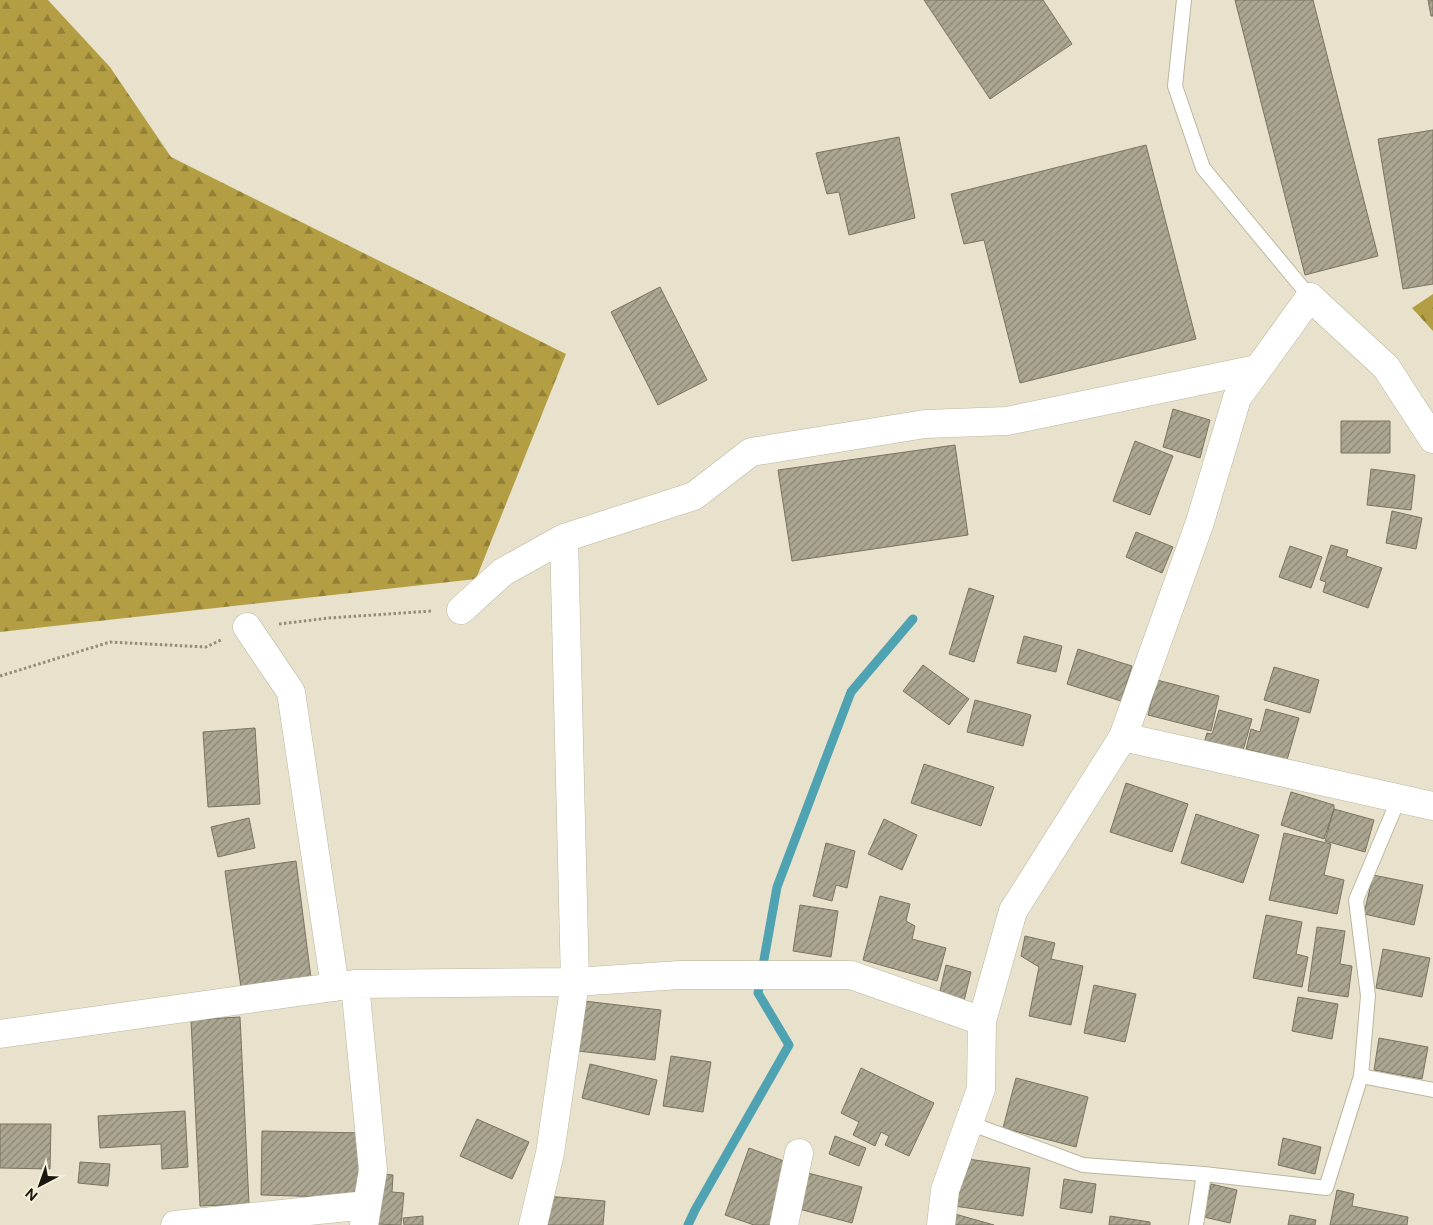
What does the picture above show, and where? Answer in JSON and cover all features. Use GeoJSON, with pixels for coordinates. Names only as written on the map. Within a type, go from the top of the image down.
{"type":"FeatureCollection","features":[{"type":"Feature","properties":{"kind":"street"},"geometry":{"type":"LineString","coordinates":[[941,1225],[945,1190],[981,1089],[982,1020],[1013,911],[1123,737],[1200,522],[1237,398],[1310,297],[1386,367],[1433,439]]}},
{"type":"Feature","properties":{"kind":"street"},"geometry":{"type":"LineString","coordinates":[[460,610],[504,572],[564,538],[694,496],[751,452],[925,424],[1008,422],[1257,369]]}},
{"type":"Feature","properties":{"kind":"street"},"geometry":{"type":"LineString","coordinates":[[532,1225],[550,1153],[575,982],[564,538]]}},
{"type":"Feature","properties":{"kind":"street"},"geometry":{"type":"LineString","coordinates":[[175,1225],[365,1215],[373,1170],[345,986],[291,692],[247,627]]}},
{"type":"Feature","properties":{"kind":"street"},"geometry":{"type":"LineString","coordinates":[[1123,737],[1433,806]]}},
{"type":"Feature","properties":{"kind":"street"},"geometry":{"type":"LineString","coordinates":[[0,1034],[345,986],[575,982],[680,975],[851,975],[982,1020]]}},
{"type":"Feature","properties":{"kind":"street"},"geometry":{"type":"LineString","coordinates":[[784,1225],[799,1153]]}},
{"type":"Feature","properties":{"kind":"lane"},"geometry":{"type":"LineString","coordinates":[[1184,0],[1175,86],[1203,168],[1310,297]]}},
{"type":"Feature","properties":{"kind":"lane"},"geometry":{"type":"LineString","coordinates":[[969,1123],[1083,1165],[1204,1174],[1326,1188],[1361,1076],[1368,996],[1356,900],[1400,798]]}},
{"type":"Feature","properties":{"kind":"lane"},"geometry":{"type":"LineString","coordinates":[[1361,1076],[1433,1090]]}},
{"type":"Feature","properties":{"kind":"lane"},"geometry":{"type":"LineString","coordinates":[[1196,1225],[1204,1174]]}},
{"type":"Feature","properties":{"kind":"green space"},"geometry":{"type":"Polygon","coordinates":[[[0,0],[48,0],[110,67],[171,157],[566,354],[476,579],[0,632],[0,0]]]}},
{"type":"Feature","properties":{"kind":"green space"},"geometry":{"type":"Polygon","coordinates":[[[1433,294],[1433,331],[1412,308],[1433,294]]]}},
{"type":"Feature","properties":{"kind":"building"},"geometry":{"type":"Polygon","coordinates":[[[924,0],[1043,0],[1072,44],[990,99],[924,0]]]}},
{"type":"Feature","properties":{"kind":"building"},"geometry":{"type":"Polygon","coordinates":[[[1235,0],[1313,0],[1378,256],[1305,275],[1235,0]]]}},
{"type":"Feature","properties":{"kind":"building"},"geometry":{"type":"Polygon","coordinates":[[[1428,0],[1433,0],[1433,16],[1431,16],[1428,0]]]}},
{"type":"Feature","properties":{"kind":"building"},"geometry":{"type":"Polygon","coordinates":[[[1433,130],[1433,284],[1403,289],[1378,139],[1433,130]]]}},
{"type":"Feature","properties":{"kind":"building"},"geometry":{"type":"Polygon","coordinates":[[[899,137],[915,218],[849,235],[839,192],[827,194],[816,153],[899,137]]]}},
{"type":"Feature","properties":{"kind":"building"},"geometry":{"type":"Polygon","coordinates":[[[1146,145],[1196,339],[1020,383],[984,240],[964,244],[951,194],[1146,145]]]}},
{"type":"Feature","properties":{"kind":"building"},"geometry":{"type":"Polygon","coordinates":[[[660,287],[707,380],[658,405],[611,312],[660,287]]]}},
{"type":"Feature","properties":{"kind":"building"},"geometry":{"type":"Polygon","coordinates":[[[1173,409],[1210,420],[1200,458],[1163,447],[1173,409]]]}},
{"type":"Feature","properties":{"kind":"building"},"geometry":{"type":"Polygon","coordinates":[[[1341,421],[1390,421],[1390,453],[1341,453],[1341,421]]]}},
{"type":"Feature","properties":{"kind":"building"},"geometry":{"type":"Polygon","coordinates":[[[1135,441],[1173,456],[1150,515],[1113,501],[1135,441]]]}},
{"type":"Feature","properties":{"kind":"building"},"geometry":{"type":"Polygon","coordinates":[[[955,445],[968,535],[792,561],[778,470],[955,445]]]}},
{"type":"Feature","properties":{"kind":"building"},"geometry":{"type":"Polygon","coordinates":[[[1371,469],[1415,475],[1411,510],[1367,505],[1371,469]]]}},
{"type":"Feature","properties":{"kind":"building"},"geometry":{"type":"Polygon","coordinates":[[[1392,511],[1422,518],[1416,549],[1386,543],[1392,511]]]}},
{"type":"Feature","properties":{"kind":"building"},"geometry":{"type":"Polygon","coordinates":[[[1136,532],[1173,547],[1162,573],[1126,557],[1136,532]]]}},
{"type":"Feature","properties":{"kind":"building"},"geometry":{"type":"Polygon","coordinates":[[[1331,545],[1348,550],[1346,556],[1382,568],[1368,608],[1323,592],[1326,582],[1320,580],[1331,545]]]}},
{"type":"Feature","properties":{"kind":"building"},"geometry":{"type":"Polygon","coordinates":[[[1290,546],[1322,557],[1311,588],[1279,577],[1290,546]]]}},
{"type":"Feature","properties":{"kind":"building"},"geometry":{"type":"Polygon","coordinates":[[[969,588],[994,596],[974,662],[949,654],[969,588]]]}},
{"type":"Feature","properties":{"kind":"building"},"geometry":{"type":"Polygon","coordinates":[[[1024,636],[1062,646],[1056,672],[1017,663],[1024,636]]]}},
{"type":"Feature","properties":{"kind":"building"},"geometry":{"type":"Polygon","coordinates":[[[1078,649],[1132,666],[1121,701],[1067,684],[1078,649]]]}},
{"type":"Feature","properties":{"kind":"building"},"geometry":{"type":"Polygon","coordinates":[[[923,665],[969,699],[949,725],[903,691],[923,665]]]}},
{"type":"Feature","properties":{"kind":"building"},"geometry":{"type":"Polygon","coordinates":[[[1274,667],[1319,680],[1310,713],[1264,700],[1274,667]]]}},
{"type":"Feature","properties":{"kind":"building"},"geometry":{"type":"Polygon","coordinates":[[[1157,680],[1219,696],[1211,731],[1148,715],[1157,680]]]}},
{"type":"Feature","properties":{"kind":"building"},"geometry":{"type":"Polygon","coordinates":[[[975,700],[1031,715],[1023,746],[967,732],[975,700]]]}},
{"type":"Feature","properties":{"kind":"building"},"geometry":{"type":"Polygon","coordinates":[[[1266,709],[1299,718],[1287,760],[1246,749],[1251,729],[1260,732],[1266,709]]]}},
{"type":"Feature","properties":{"kind":"building"},"geometry":{"type":"Polygon","coordinates":[[[1219,710],[1252,719],[1242,754],[1204,743],[1207,733],[1212,734],[1219,710]]]}},
{"type":"Feature","properties":{"kind":"building"},"geometry":{"type":"Polygon","coordinates":[[[255,728],[260,804],[208,807],[203,732],[255,728]]]}},
{"type":"Feature","properties":{"kind":"building"},"geometry":{"type":"Polygon","coordinates":[[[924,764],[994,787],[981,826],[911,803],[924,764]]]}},
{"type":"Feature","properties":{"kind":"building"},"geometry":{"type":"Polygon","coordinates":[[[1126,783],[1188,804],[1172,852],[1110,832],[1126,783]]]}},
{"type":"Feature","properties":{"kind":"building"},"geometry":{"type":"Polygon","coordinates":[[[1291,792],[1334,805],[1324,839],[1281,825],[1291,792]]]}},
{"type":"Feature","properties":{"kind":"building"},"geometry":{"type":"Polygon","coordinates":[[[1334,809],[1374,820],[1365,852],[1325,841],[1334,809]]]}},
{"type":"Feature","properties":{"kind":"building"},"geometry":{"type":"Polygon","coordinates":[[[1196,814],[1259,835],[1243,883],[1181,863],[1196,814]]]}},
{"type":"Feature","properties":{"kind":"building"},"geometry":{"type":"Polygon","coordinates":[[[249,818],[255,848],[218,857],[211,827],[249,818]]]}},
{"type":"Feature","properties":{"kind":"building"},"geometry":{"type":"Polygon","coordinates":[[[884,819],[917,835],[902,870],[868,854],[884,819]]]}},
{"type":"Feature","properties":{"kind":"building"},"geometry":{"type":"Polygon","coordinates":[[[1284,833],[1331,844],[1324,875],[1344,880],[1337,914],[1269,900],[1284,833]]]}},
{"type":"Feature","properties":{"kind":"building"},"geometry":{"type":"Polygon","coordinates":[[[826,843],[855,851],[847,888],[836,885],[832,901],[813,896],[826,843]]]}},
{"type":"Feature","properties":{"kind":"building"},"geometry":{"type":"Polygon","coordinates":[[[296,861],[312,986],[242,995],[225,871],[296,861]]]}},
{"type":"Feature","properties":{"kind":"building"},"geometry":{"type":"Polygon","coordinates":[[[1373,875],[1423,885],[1414,925],[1364,914],[1373,875]]]}},
{"type":"Feature","properties":{"kind":"building"},"geometry":{"type":"Polygon","coordinates":[[[880,896],[910,904],[906,921],[915,926],[912,939],[946,948],[937,981],[863,960],[880,896]]]}},
{"type":"Feature","properties":{"kind":"building"},"geometry":{"type":"Polygon","coordinates":[[[800,905],[838,911],[831,957],[793,951],[800,905]]]}},
{"type":"Feature","properties":{"kind":"building"},"geometry":{"type":"Polygon","coordinates":[[[1266,915],[1302,922],[1296,954],[1308,957],[1302,987],[1253,978],[1266,915]]]}},
{"type":"Feature","properties":{"kind":"building"},"geometry":{"type":"Polygon","coordinates":[[[1317,927],[1345,931],[1340,964],[1352,966],[1348,997],[1308,991],[1317,927]]]}},
{"type":"Feature","properties":{"kind":"building"},"geometry":{"type":"Polygon","coordinates":[[[1025,936],[1055,943],[1051,959],[1083,966],[1071,1025],[1029,1016],[1039,967],[1021,956],[1025,936]]]}},
{"type":"Feature","properties":{"kind":"building"},"geometry":{"type":"Polygon","coordinates":[[[1383,949],[1430,958],[1422,997],[1376,988],[1383,949]]]}},
{"type":"Feature","properties":{"kind":"building"},"geometry":{"type":"Polygon","coordinates":[[[946,965],[971,972],[964,1001],[939,995],[946,965]]]}},
{"type":"Feature","properties":{"kind":"building"},"geometry":{"type":"Polygon","coordinates":[[[1094,985],[1136,994],[1125,1042],[1084,1033],[1094,985]]]}},
{"type":"Feature","properties":{"kind":"building"},"geometry":{"type":"Polygon","coordinates":[[[1298,997],[1338,1004],[1332,1039],[1292,1031],[1298,997]]]}},
{"type":"Feature","properties":{"kind":"building"},"geometry":{"type":"Polygon","coordinates":[[[584,1001],[661,1010],[655,1060],[578,1051],[584,1001]]]}},
{"type":"Feature","properties":{"kind":"building"},"geometry":{"type":"Polygon","coordinates":[[[240,1017],[249,1204],[200,1206],[191,1020],[240,1017]]]}},
{"type":"Feature","properties":{"kind":"building"},"geometry":{"type":"Polygon","coordinates":[[[1379,1038],[1428,1047],[1422,1079],[1374,1070],[1379,1038]]]}},
{"type":"Feature","properties":{"kind":"building"},"geometry":{"type":"Polygon","coordinates":[[[671,1056],[711,1062],[703,1112],[663,1106],[671,1056]]]}},
{"type":"Feature","properties":{"kind":"building"},"geometry":{"type":"Polygon","coordinates":[[[590,1064],[657,1080],[649,1115],[582,1098],[590,1064]]]}},
{"type":"Feature","properties":{"kind":"building"},"geometry":{"type":"Polygon","coordinates":[[[861,1068],[934,1103],[909,1156],[885,1145],[889,1136],[881,1132],[875,1146],[853,1135],[859,1122],[841,1113],[861,1068]]]}},
{"type":"Feature","properties":{"kind":"building"},"geometry":{"type":"Polygon","coordinates":[[[1016,1078],[1088,1097],[1076,1147],[1003,1128],[1016,1078]]]}},
{"type":"Feature","properties":{"kind":"building"},"geometry":{"type":"Polygon","coordinates":[[[185,1111],[188,1167],[162,1169],[161,1144],[100,1148],[98,1116],[185,1111]]]}},
{"type":"Feature","properties":{"kind":"building"},"geometry":{"type":"Polygon","coordinates":[[[477,1119],[529,1142],[512,1179],[460,1156],[477,1119]]]}},
{"type":"Feature","properties":{"kind":"building"},"geometry":{"type":"Polygon","coordinates":[[[0,1124],[51,1124],[50,1169],[0,1168],[0,1124]]]}},
{"type":"Feature","properties":{"kind":"building"},"geometry":{"type":"Polygon","coordinates":[[[262,1131],[365,1133],[363,1198],[261,1195],[262,1131]]]}},
{"type":"Feature","properties":{"kind":"building"},"geometry":{"type":"Polygon","coordinates":[[[835,1136],[866,1148],[859,1166],[829,1154],[835,1136]]]}},
{"type":"Feature","properties":{"kind":"building"},"geometry":{"type":"Polygon","coordinates":[[[1283,1138],[1321,1147],[1315,1174],[1278,1165],[1283,1138]]]}},
{"type":"Feature","properties":{"kind":"building"},"geometry":{"type":"Polygon","coordinates":[[[749,1148],[792,1164],[770,1225],[754,1225],[725,1215],[749,1148]]]}},
{"type":"Feature","properties":{"kind":"building"},"geometry":{"type":"Polygon","coordinates":[[[961,1158],[1030,1168],[1023,1216],[954,1206],[961,1158]]]}},
{"type":"Feature","properties":{"kind":"building"},"geometry":{"type":"Polygon","coordinates":[[[80,1162],[110,1164],[108,1186],[78,1183],[80,1162]]]}},
{"type":"Feature","properties":{"kind":"building"},"geometry":{"type":"Polygon","coordinates":[[[808,1173],[862,1187],[852,1223],[799,1209],[808,1173]]]}},
{"type":"Feature","properties":{"kind":"building"},"geometry":{"type":"Polygon","coordinates":[[[381,1174],[393,1175],[392,1192],[404,1193],[401,1225],[376,1224],[381,1174]]]}},
{"type":"Feature","properties":{"kind":"building"},"geometry":{"type":"Polygon","coordinates":[[[1064,1179],[1096,1184],[1092,1213],[1060,1208],[1064,1179]]]}},
{"type":"Feature","properties":{"kind":"building"},"geometry":{"type":"Polygon","coordinates":[[[1211,1184],[1237,1190],[1230,1223],[1204,1217],[1211,1184]]]}},
{"type":"Feature","properties":{"kind":"building"},"geometry":{"type":"Polygon","coordinates":[[[1337,1190],[1354,1194],[1352,1206],[1408,1217],[1407,1225],[1330,1225],[1337,1190]]]}},
{"type":"Feature","properties":{"kind":"building"},"geometry":{"type":"Polygon","coordinates":[[[546,1196],[605,1201],[603,1225],[543,1225],[546,1196]]]}},
{"type":"Feature","properties":{"kind":"building"},"geometry":{"type":"Polygon","coordinates":[[[955,1214],[994,1225],[955,1225],[955,1214]]]}},
{"type":"Feature","properties":{"kind":"building"},"geometry":{"type":"Polygon","coordinates":[[[1290,1215],[1316,1220],[1315,1225],[1288,1225],[1290,1215]]]}},
{"type":"Feature","properties":{"kind":"building"},"geometry":{"type":"Polygon","coordinates":[[[423,1216],[423,1225],[404,1225],[403,1218],[423,1216]]]}},
{"type":"Feature","properties":{"kind":"building"},"geometry":{"type":"Polygon","coordinates":[[[1110,1216],[1150,1222],[1150,1225],[1109,1225],[1110,1216]]]}},
{"type":"Feature","properties":{"kind":"waterway"},"geometry":{"type":"LineString","coordinates":[[688,1225],[789,1045],[758,993],[777,887],[851,692],[913,619]]}}]}
